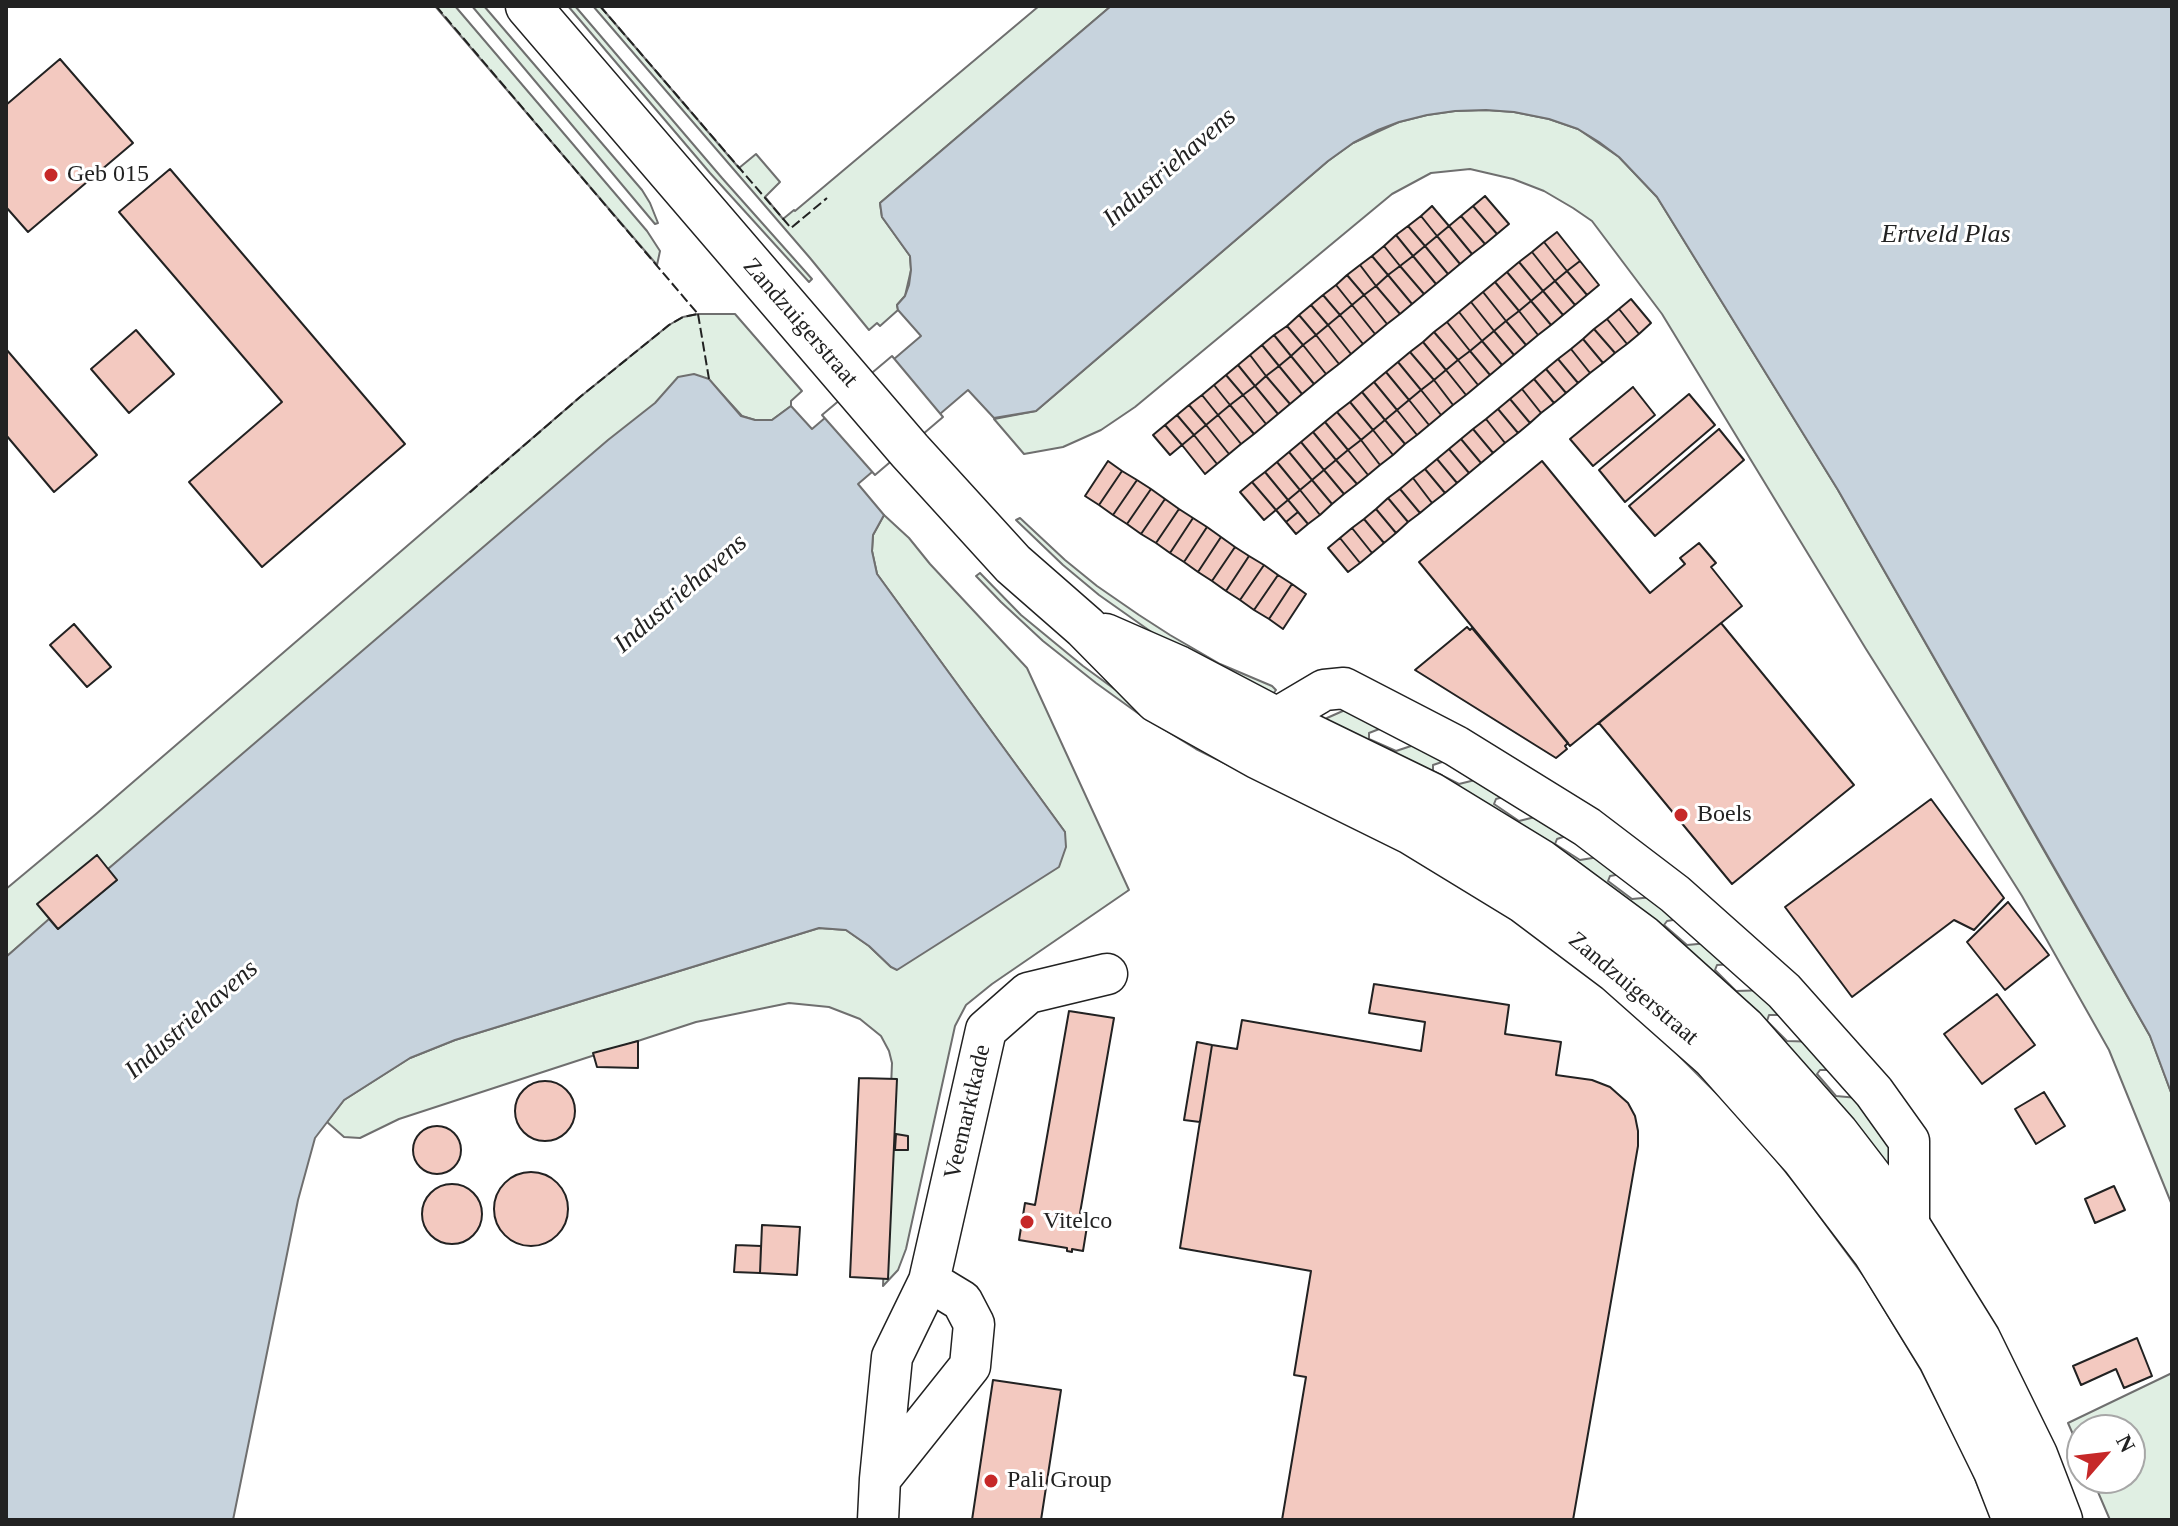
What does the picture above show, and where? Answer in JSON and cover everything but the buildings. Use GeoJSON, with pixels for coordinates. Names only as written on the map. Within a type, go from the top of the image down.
{"type":"FeatureCollection","features":[{"type":"Feature","properties":{"kind":"main road","name":"Zandzuigerstraat"},"geometry":{"type":"LineString","coordinates":[[528,6],[910,451],[1013,564],[1085,627],[1157,700],[1259,757],[1411,832],[1524,901],[1617,971],[1714,1057],[1803,1157],[1875,1252],[1941,1359],[1996,1471],[2015,1520]]}},
{"type":"Feature","properties":{"kind":"main road","name":"Zandzuigerstraat"},"geometry":{"type":"LineString","coordinates":[[1085,627],[1178,668],[1431,795],[1539,861],[1643,938],[1744,1029],[1836,1133],[1909,1228],[1978,1339],[2035,1455],[2060,1520]]}},
{"type":"Feature","properties":{"kind":"street"},"geometry":{"type":"LineString","coordinates":[[1275,719],[1324,690],[1344,688],[1456,746],[1574,819],[1675,894],[1784,991],[1874,1092],[1909,1141],[1909,1228]]}},
{"type":"Feature","properties":{"kind":"street","name":"Veemarktkade"},"geometry":{"type":"LineString","coordinates":[[878,1520],[892,1357],[929,1281],[986,1030],[1028,993],[1107,974]]}},
{"type":"Feature","properties":{"kind":"street"},"geometry":{"type":"LineString","coordinates":[[880,1479],[970,1366],[974,1324],[962,1301],[929,1281]]}},
{"type":"Feature","properties":{"kind":"green space"},"geometry":{"type":"Polygon","coordinates":[[[435,6],[455,6],[647,231],[660,251],[657,265],[435,6]]]}},
{"type":"Feature","properties":{"kind":"green space"},"geometry":{"type":"Polygon","coordinates":[[[472,6],[484,6],[642,190],[658,223],[655,224],[472,6]]]}},
{"type":"Feature","properties":{"kind":"green space"},"geometry":{"type":"Polygon","coordinates":[[[568,6],[575,6],[812,279],[809,282],[710,173],[568,6]]]}},
{"type":"Feature","properties":{"kind":"green space"},"geometry":{"type":"Polygon","coordinates":[[[593,6],[600,6],[739,168],[756,154],[780,182],[765,197],[783,219],[1039,6],[1111,6],[880,203],[882,217],[910,256],[911,270],[905,296],[897,305],[898,310],[880,326],[877,323],[869,330],[593,6]]]}},
{"type":"Feature","properties":{"kind":"green space"},"geometry":{"type":"Polygon","coordinates":[[[1486,110],[1549,119],[1578,129],[1619,157],[1657,197],[1838,490],[2150,1036],[2172,1095],[2172,1205],[2109,1050],[2022,896],[1866,649],[1662,314],[1592,221],[1573,208],[1544,191],[1513,179],[1470,169],[1431,173],[1392,194],[1135,407],[1101,430],[1063,447],[1024,454],[994,419],[1036,411],[1353,143],[1399,122],[1427,115],[1486,110]]]}},
{"type":"Feature","properties":{"kind":"green space"},"geometry":{"type":"Polygon","coordinates":[[[735,314],[802,391],[791,401],[791,406],[772,420],[742,416],[709,380],[108,869],[117,880],[58,929],[49,920],[6,957],[6,889],[580,397],[669,325],[683,317],[735,314]]]}},
{"type":"Feature","properties":{"kind":"green space"},"geometry":{"type":"Polygon","coordinates":[[[884,515],[909,538],[1027,668],[1129,890],[966,1005],[955,1026],[906,1249],[898,1270],[883,1286],[892,1063],[889,1051],[881,1036],[860,1019],[829,1007],[789,1003],[696,1022],[399,1119],[360,1138],[344,1137],[327,1122],[344,1100],[410,1058],[455,1040],[819,928],[846,930],[891,967],[1065,832],[877,574],[872,551],[873,535],[884,515]]]}},
{"type":"Feature","properties":{"kind":"green space"},"geometry":{"type":"Polygon","coordinates":[[[1020,518],[1065,560],[1139,615],[1220,664],[1276,690],[1273,694],[1160,638],[1063,565],[1016,520],[1020,518]]]}},
{"type":"Feature","properties":{"kind":"green space"},"geometry":{"type":"Polygon","coordinates":[[[980,573],[1021,615],[1139,707],[1189,739],[1402,845],[1452,874],[1587,967],[1649,1020],[1768,1141],[1856,1256],[1899,1320],[1936,1388],[1981,1479],[1996,1520],[1992,1520],[1970,1467],[1921,1370],[1865,1278],[1746,1123],[1659,1036],[1607,989],[1554,948],[1458,883],[1406,853],[1196,749],[1139,714],[1043,641],[976,576],[980,573]]]}},
{"type":"Feature","properties":{"kind":"green space"},"geometry":{"type":"Polygon","coordinates":[[[1354,706],[1387,726],[1369,733],[1369,739],[1396,751],[1426,741],[1451,759],[1433,765],[1433,771],[1459,784],[1491,776],[1513,794],[1496,799],[1494,804],[1519,821],[1551,813],[1575,833],[1557,839],[1555,844],[1580,860],[1611,855],[1627,873],[1610,876],[1608,881],[1632,899],[1664,896],[1685,918],[1667,921],[1664,925],[1687,945],[1719,942],[1736,964],[1717,965],[1715,970],[1736,991],[1770,990],[1786,1015],[1769,1015],[1767,1021],[1787,1041],[1820,1042],[1837,1070],[1820,1070],[1817,1074],[1836,1096],[1869,1099],[1894,1133],[1890,1169],[1325,722],[1327,718],[1354,706]]]}},
{"type":"Feature","properties":{"kind":"green space"},"geometry":{"type":"Polygon","coordinates":[[[2172,1373],[2172,1520],[2110,1520],[2099,1494],[2146,1494],[2146,1414],[2087,1414],[2172,1373]]]}},
{"type":"Feature","properties":{"kind":"water"},"geometry":{"type":"Polygon","coordinates":[[[1111,6],[2172,6],[2172,1095],[2150,1036],[1838,490],[1657,197],[1619,157],[1578,129],[1514,112],[1455,111],[1427,115],[1378,130],[1328,161],[1036,411],[994,418],[968,390],[858,484],[884,515],[873,535],[872,551],[877,574],[1065,832],[1066,847],[1059,867],[897,970],[846,930],[819,928],[455,1040],[410,1058],[344,1100],[315,1138],[298,1200],[233,1520],[6,1520],[6,957],[49,919],[58,929],[117,880],[108,869],[655,403],[678,377],[694,374],[709,379],[741,416],[755,420],[772,420],[791,406],[812,429],[921,336],[898,310],[897,305],[909,285],[910,256],[882,217],[880,203],[1111,6]]]}},
{"type":"Feature","properties":{"kind":"pier"},"geometry":{"type":"Polygon","coordinates":[[[892,356],[943,417],[875,475],[822,415],[892,356]]]}},
{"type":"Feature","properties":{"kind":"fence"},"geometry":{"type":"LineString","coordinates":[[436,6],[698,314],[683,317],[669,325],[468,494]]}},
{"type":"Feature","properties":{"kind":"fence"},"geometry":{"type":"LineString","coordinates":[[600,6],[791,228],[827,198]]}},
{"type":"Feature","properties":{"kind":"fence"},"geometry":{"type":"LineString","coordinates":[[698,314],[709,379]]}},
{"type":"Feature","properties":{"kind":"place","name":"Geb 015"},"geometry":{"type":"Point","coordinates":[51,175]}},
{"type":"Feature","properties":{"kind":"place","name":"Boels"},"geometry":{"type":"Point","coordinates":[1681,815]}},
{"type":"Feature","properties":{"kind":"place","name":"Vitelco"},"geometry":{"type":"Point","coordinates":[1027,1222]}},
{"type":"Feature","properties":{"kind":"place","name":"Pali Group"},"geometry":{"type":"Point","coordinates":[991,1481]}},
{"type":"Feature","properties":{"kind":"water label","name":"Industriehavens"},"geometry":{"type":"Point","coordinates":[1170,168]}},
{"type":"Feature","properties":{"kind":"water label","name":"Ertveld Plas"},"geometry":{"type":"Point","coordinates":[1946,235]}},
{"type":"Feature","properties":{"kind":"water label","name":"Industriehavens"},"geometry":{"type":"Point","coordinates":[681,594]}},
{"type":"Feature","properties":{"kind":"water label","name":"Industriehavens"},"geometry":{"type":"Point","coordinates":[192,1020]}}]}
